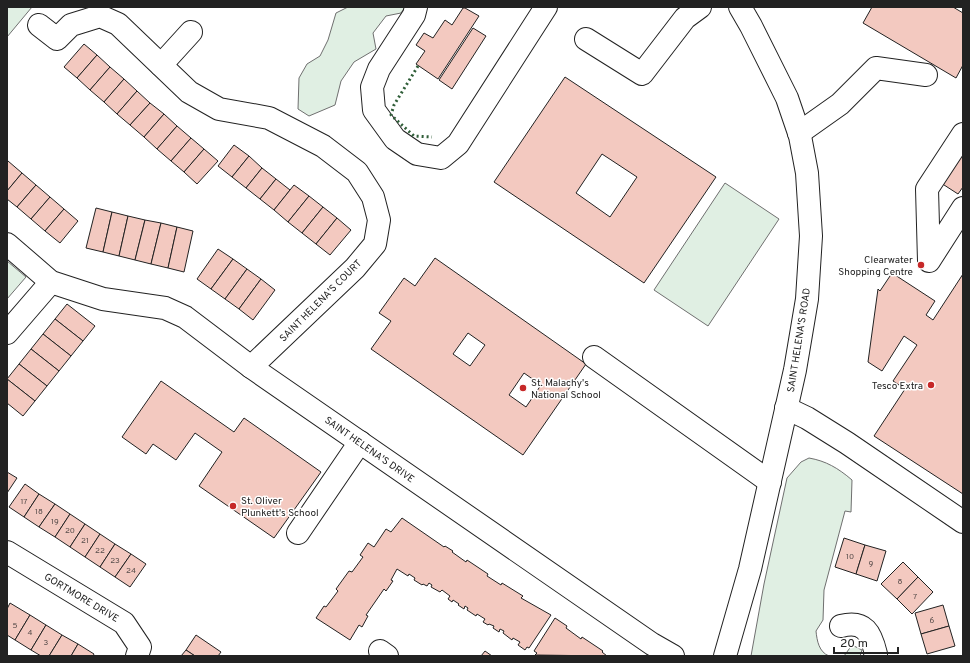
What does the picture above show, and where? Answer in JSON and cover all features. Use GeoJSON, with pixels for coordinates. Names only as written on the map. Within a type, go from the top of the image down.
{"type":"FeatureCollection","features":[{"type":"Feature","properties":{"kind":"street"},"geometry":{"type":"LineString","coordinates":[[416,7],[414,15],[379,69],[372,87],[374,110],[395,139],[417,154],[441,158],[458,144],[546,7]]}},
{"type":"Feature","properties":{"kind":"street"},"geometry":{"type":"LineString","coordinates":[[586,39],[642,74],[685,18],[700,7]]}},
{"type":"Feature","properties":{"kind":"street","name":"SAINT HELENA'S ROAD"},"geometry":{"type":"LineString","coordinates":[[725,656],[750,569],[795,370],[807,299],[811,236],[807,173],[799,133],[787,98],[740,7]]}},
{"type":"Feature","properties":{"kind":"street","name":"SAINT HELENA'S COURT"},"geometry":{"type":"LineString","coordinates":[[39,25],[56,39],[71,25],[100,16],[118,24],[188,92],[219,109],[269,118],[324,146],[357,172],[373,197],[379,220],[374,244],[355,268],[251,368]]}},
{"type":"Feature","properties":{"kind":"street"},"geometry":{"type":"LineString","coordinates":[[161,65],[191,32]]}},
{"type":"Feature","properties":{"kind":"street"},"geometry":{"type":"LineString","coordinates":[[799,133],[840,104],[876,68],[926,75]]}},
{"type":"Feature","properties":{"kind":"street"},"geometry":{"type":"LineString","coordinates":[[963,134],[927,189],[929,260],[963,208]]}},
{"type":"Feature","properties":{"kind":"street","name":"SAINT HELENA'S DRIVE"},"geometry":{"type":"LineString","coordinates":[[7,244],[51,282],[103,299],[165,308],[185,317],[251,368],[652,644],[672,656]]}},
{"type":"Feature","properties":{"kind":"street"},"geometry":{"type":"LineString","coordinates":[[7,333],[51,282]]}},
{"type":"Feature","properties":{"kind":"street"},"geometry":{"type":"LineString","coordinates":[[594,357],[770,482]]}},
{"type":"Feature","properties":{"kind":"street"},"geometry":{"type":"LineString","coordinates":[[786,408],[807,418],[847,443],[963,522]]}},
{"type":"Feature","properties":{"kind":"street"},"geometry":{"type":"LineString","coordinates":[[298,533],[360,442]]}},
{"type":"Feature","properties":{"kind":"street","name":"GORTMORE DRIVE"},"geometry":{"type":"LineString","coordinates":[[7,552],[124,623],[140,647],[138,656]]}},
{"type":"Feature","properties":{"kind":"street"},"geometry":{"type":"LineString","coordinates":[[841,626],[851,623],[864,628],[872,639],[876,654],[875,656]]}},
{"type":"Feature","properties":{"kind":"green space"},"geometry":{"type":"Polygon","coordinates":[[[7,7],[32,7],[7,37],[7,7]]]}},
{"type":"Feature","properties":{"kind":"green space"},"geometry":{"type":"Polygon","coordinates":[[[348,7],[405,7],[401,13],[386,16],[373,33],[376,49],[354,62],[341,81],[335,105],[309,116],[298,109],[299,78],[307,64],[320,56],[328,40],[336,13],[348,7]]]}},
{"type":"Feature","properties":{"kind":"green space"},"geometry":{"type":"Polygon","coordinates":[[[725,183],[779,219],[708,326],[654,290],[725,183]]]}},
{"type":"Feature","properties":{"kind":"green space"},"geometry":{"type":"Polygon","coordinates":[[[7,261],[26,277],[7,299],[7,261]]]}},
{"type":"Feature","properties":{"kind":"green space"},"geometry":{"type":"Polygon","coordinates":[[[809,458],[832,466],[852,480],[851,512],[845,511],[824,590],[823,620],[816,631],[821,649],[829,656],[751,656],[764,584],[787,478],[801,462],[809,458]]]}},
{"type":"Feature","properties":{"kind":"green space"},"geometry":{"type":"Polygon","coordinates":[[[852,645],[862,650],[860,656],[844,656],[852,645]]]}},
{"type":"Feature","properties":{"kind":"building"},"geometry":{"type":"Polygon","coordinates":[[[872,7],[953,7],[963,13],[963,65],[956,78],[863,23],[872,7]]]}},
{"type":"Feature","properties":{"kind":"building"},"geometry":{"type":"Polygon","coordinates":[[[463,8],[479,16],[438,79],[416,64],[425,51],[416,45],[424,33],[433,38],[445,20],[452,25],[463,8]]]}},
{"type":"Feature","properties":{"kind":"building"},"geometry":{"type":"Polygon","coordinates":[[[473,28],[486,36],[452,89],[439,80],[473,28]]]}},
{"type":"Feature","properties":{"kind":"building"},"geometry":{"type":"Polygon","coordinates":[[[84,44],[97,55],[77,78],[64,67],[84,44]]]}},
{"type":"Feature","properties":{"kind":"building"},"geometry":{"type":"Polygon","coordinates":[[[97,55],[110,67],[90,90],[77,78],[97,55]]]}},
{"type":"Feature","properties":{"kind":"building"},"geometry":{"type":"Polygon","coordinates":[[[110,67],[124,79],[104,102],[90,90],[110,67]]]}},
{"type":"Feature","properties":{"kind":"building"},"geometry":{"type":"Polygon","coordinates":[[[565,77],[716,177],[644,283],[494,182],[565,77]],[[602,154],[576,193],[610,217],[637,177],[602,154]]]}},
{"type":"Feature","properties":{"kind":"building"},"geometry":{"type":"Polygon","coordinates":[[[124,79],[137,91],[117,114],[104,102],[124,79]]]}},
{"type":"Feature","properties":{"kind":"building"},"geometry":{"type":"Polygon","coordinates":[[[137,91],[150,103],[130,125],[117,114],[137,91]]]}},
{"type":"Feature","properties":{"kind":"building"},"geometry":{"type":"Polygon","coordinates":[[[150,103],[164,114],[144,137],[130,125],[150,103]]]}},
{"type":"Feature","properties":{"kind":"building"},"geometry":{"type":"Polygon","coordinates":[[[164,114],[177,126],[157,149],[144,137],[164,114]]]}},
{"type":"Feature","properties":{"kind":"building"},"geometry":{"type":"Polygon","coordinates":[[[177,126],[191,138],[171,161],[157,149],[177,126]]]}},
{"type":"Feature","properties":{"kind":"building"},"geometry":{"type":"Polygon","coordinates":[[[191,138],[204,149],[184,172],[171,161],[191,138]]]}},
{"type":"Feature","properties":{"kind":"building"},"geometry":{"type":"Polygon","coordinates":[[[234,145],[249,156],[232,177],[218,166],[234,145]]]}},
{"type":"Feature","properties":{"kind":"building"},"geometry":{"type":"Polygon","coordinates":[[[204,149],[218,161],[197,184],[184,172],[204,149]]]}},
{"type":"Feature","properties":{"kind":"building"},"geometry":{"type":"Polygon","coordinates":[[[963,149],[963,187],[958,194],[941,183],[963,149]]]}},
{"type":"Feature","properties":{"kind":"building"},"geometry":{"type":"Polygon","coordinates":[[[249,156],[262,168],[246,188],[232,177],[249,156]]]}},
{"type":"Feature","properties":{"kind":"building"},"geometry":{"type":"Polygon","coordinates":[[[8,161],[22,173],[7,191],[7,162],[8,161]]]}},
{"type":"Feature","properties":{"kind":"building"},"geometry":{"type":"Polygon","coordinates":[[[262,168],[276,179],[260,199],[246,188],[262,168]]]}},
{"type":"Feature","properties":{"kind":"building"},"geometry":{"type":"Polygon","coordinates":[[[22,173],[36,185],[17,207],[7,199],[7,191],[22,173]]]}},
{"type":"Feature","properties":{"kind":"building"},"geometry":{"type":"Polygon","coordinates":[[[276,179],[290,190],[274,210],[260,199],[276,179]]]}},
{"type":"Feature","properties":{"kind":"building"},"geometry":{"type":"Polygon","coordinates":[[[36,185],[50,197],[31,219],[17,207],[36,185]]]}},
{"type":"Feature","properties":{"kind":"building"},"geometry":{"type":"Polygon","coordinates":[[[294,185],[309,196],[288,222],[274,210],[294,185]]]}},
{"type":"Feature","properties":{"kind":"building"},"geometry":{"type":"Polygon","coordinates":[[[309,196],[323,207],[302,233],[288,222],[309,196]]]}},
{"type":"Feature","properties":{"kind":"building"},"geometry":{"type":"Polygon","coordinates":[[[50,197],[64,209],[45,231],[31,219],[50,197]]]}},
{"type":"Feature","properties":{"kind":"building"},"geometry":{"type":"Polygon","coordinates":[[[323,207],[337,218],[316,244],[302,233],[323,207]]]}},
{"type":"Feature","properties":{"kind":"building"},"geometry":{"type":"Polygon","coordinates":[[[96,208],[112,212],[103,252],[86,248],[96,208]]]}},
{"type":"Feature","properties":{"kind":"building"},"geometry":{"type":"Polygon","coordinates":[[[64,209],[78,221],[60,243],[45,231],[64,209]]]}},
{"type":"Feature","properties":{"kind":"building"},"geometry":{"type":"Polygon","coordinates":[[[112,212],[128,216],[119,256],[103,252],[112,212]]]}},
{"type":"Feature","properties":{"kind":"building"},"geometry":{"type":"Polygon","coordinates":[[[128,216],[145,220],[135,260],[119,256],[128,216]]]}},
{"type":"Feature","properties":{"kind":"building"},"geometry":{"type":"Polygon","coordinates":[[[337,218],[351,230],[330,255],[316,244],[337,218]]]}},
{"type":"Feature","properties":{"kind":"building"},"geometry":{"type":"Polygon","coordinates":[[[145,220],[161,223],[151,264],[135,260],[145,220]]]}},
{"type":"Feature","properties":{"kind":"building"},"geometry":{"type":"Polygon","coordinates":[[[161,223],[177,227],[168,268],[151,264],[161,223]]]}},
{"type":"Feature","properties":{"kind":"building"},"geometry":{"type":"Polygon","coordinates":[[[177,227],[193,231],[184,272],[168,268],[177,227]]]}},
{"type":"Feature","properties":{"kind":"building"},"geometry":{"type":"Polygon","coordinates":[[[218,249],[233,259],[211,289],[197,279],[218,249]]]}},
{"type":"Feature","properties":{"kind":"building"},"geometry":{"type":"Polygon","coordinates":[[[435,258],[586,364],[523,455],[371,349],[391,321],[379,313],[404,278],[415,286],[435,258]],[[468,333],[453,354],[470,366],[485,345],[468,333]],[[524,373],[509,395],[526,407],[541,385],[524,373]]]}},
{"type":"Feature","properties":{"kind":"building"},"geometry":{"type":"Polygon","coordinates":[[[233,259],[247,269],[225,299],[211,289],[233,259]]]}},
{"type":"Feature","properties":{"kind":"building"},"geometry":{"type":"Polygon","coordinates":[[[247,269],[261,279],[239,309],[225,299],[247,269]]]}},
{"type":"Feature","properties":{"kind":"building","name":"Tesco Extra"},"geometry":{"type":"Polygon","coordinates":[[[892,273],[935,301],[926,315],[933,320],[963,274],[963,494],[874,436],[905,389],[893,381],[917,345],[904,336],[882,371],[868,362],[878,289],[880,291],[892,273]]]}},
{"type":"Feature","properties":{"kind":"building"},"geometry":{"type":"Polygon","coordinates":[[[261,279],[275,290],[253,320],[239,309],[261,279]]]}},
{"type":"Feature","properties":{"kind":"building"},"geometry":{"type":"Polygon","coordinates":[[[67,304],[95,326],[83,341],[55,319],[67,304]]]}},
{"type":"Feature","properties":{"kind":"building"},"geometry":{"type":"Polygon","coordinates":[[[55,319],[83,341],[71,356],[43,334],[55,319]]]}},
{"type":"Feature","properties":{"kind":"building"},"geometry":{"type":"Polygon","coordinates":[[[43,334],[71,356],[59,371],[31,349],[43,334]]]}},
{"type":"Feature","properties":{"kind":"building"},"geometry":{"type":"Polygon","coordinates":[[[31,349],[59,371],[47,386],[19,364],[31,349]]]}},
{"type":"Feature","properties":{"kind":"building"},"geometry":{"type":"Polygon","coordinates":[[[19,364],[47,386],[35,401],[7,379],[19,364]]]}},
{"type":"Feature","properties":{"kind":"building"},"geometry":{"type":"Polygon","coordinates":[[[7,379],[35,401],[23,416],[7,403],[7,379]]]}},
{"type":"Feature","properties":{"kind":"building"},"geometry":{"type":"Polygon","coordinates":[[[161,381],[234,432],[244,418],[321,472],[274,538],[199,486],[222,452],[195,433],[176,460],[153,444],[146,454],[122,437],[161,381]]]}},
{"type":"Feature","properties":{"kind":"building"},"geometry":{"type":"Polygon","coordinates":[[[7,472],[17,478],[7,493],[7,472]]]}},
{"type":"Feature","properties":{"kind":"building"},"geometry":{"type":"Polygon","coordinates":[[[25,484],[39,494],[24,517],[9,507],[25,484]]]}},
{"type":"Feature","properties":{"kind":"building"},"geometry":{"type":"Polygon","coordinates":[[[39,494],[55,504],[39,527],[24,517],[39,494]]]}},
{"type":"Feature","properties":{"kind":"building"},"geometry":{"type":"Polygon","coordinates":[[[55,504],[70,514],[55,537],[39,527],[55,504]]]}},
{"type":"Feature","properties":{"kind":"building"},"geometry":{"type":"Polygon","coordinates":[[[70,514],[85,524],[70,547],[55,537],[70,514]]]}},
{"type":"Feature","properties":{"kind":"building"},"geometry":{"type":"Polygon","coordinates":[[[402,518],[444,547],[445,546],[453,551],[452,552],[466,562],[467,560],[488,574],[487,576],[501,585],[502,583],[523,596],[521,598],[551,615],[529,648],[527,647],[525,650],[518,645],[520,642],[513,638],[512,640],[503,633],[504,631],[500,629],[499,632],[493,628],[494,626],[483,622],[485,619],[477,614],[476,616],[467,610],[468,608],[465,606],[464,609],[453,600],[452,602],[448,599],[450,596],[442,590],[440,592],[431,587],[432,585],[429,583],[427,586],[422,585],[414,580],[415,578],[409,574],[408,576],[397,569],[391,580],[393,581],[386,591],[384,589],[366,615],[368,616],[362,627],[359,625],[350,640],[316,618],[324,606],[326,607],[338,591],[336,589],[349,571],[352,572],[363,557],[360,555],[368,543],[374,547],[386,529],[391,532],[402,518]]]}},
{"type":"Feature","properties":{"kind":"building"},"geometry":{"type":"Polygon","coordinates":[[[85,524],[100,534],[85,557],[70,547],[85,524]]]}},
{"type":"Feature","properties":{"kind":"building"},"geometry":{"type":"Polygon","coordinates":[[[100,534],[115,544],[100,567],[85,557],[100,534]]]}},
{"type":"Feature","properties":{"kind":"building"},"geometry":{"type":"Polygon","coordinates":[[[844,538],[865,545],[856,574],[835,567],[844,538]]]}},
{"type":"Feature","properties":{"kind":"building"},"geometry":{"type":"Polygon","coordinates":[[[115,544],[131,554],[115,577],[100,567],[115,544]]]}},
{"type":"Feature","properties":{"kind":"building"},"geometry":{"type":"Polygon","coordinates":[[[865,545],[886,551],[877,581],[856,574],[865,545]]]}},
{"type":"Feature","properties":{"kind":"building"},"geometry":{"type":"Polygon","coordinates":[[[131,554],[146,564],[130,587],[115,577],[131,554]]]}},
{"type":"Feature","properties":{"kind":"building"},"geometry":{"type":"Polygon","coordinates":[[[903,562],[918,577],[897,599],[881,584],[903,562]]]}},
{"type":"Feature","properties":{"kind":"building"},"geometry":{"type":"Polygon","coordinates":[[[918,577],[933,592],[912,614],[897,599],[918,577]]]}},
{"type":"Feature","properties":{"kind":"building"},"geometry":{"type":"Polygon","coordinates":[[[10,603],[30,615],[15,640],[7,635],[7,609],[10,603]]]}},
{"type":"Feature","properties":{"kind":"building"},"geometry":{"type":"Polygon","coordinates":[[[943,605],[949,626],[921,634],[915,613],[943,605]]]}},
{"type":"Feature","properties":{"kind":"building"},"geometry":{"type":"Polygon","coordinates":[[[30,615],[46,625],[31,650],[15,640],[30,615]]]}},
{"type":"Feature","properties":{"kind":"building"},"geometry":{"type":"Polygon","coordinates":[[[555,618],[567,626],[566,628],[581,639],[582,637],[603,651],[602,652],[607,656],[535,655],[537,653],[534,651],[555,618]]]}},
{"type":"Feature","properties":{"kind":"building"},"geometry":{"type":"Polygon","coordinates":[[[46,625],[62,635],[49,656],[41,656],[31,650],[46,625]]]}},
{"type":"Feature","properties":{"kind":"building"},"geometry":{"type":"Polygon","coordinates":[[[949,626],[955,646],[927,654],[921,634],[949,626]]]}},
{"type":"Feature","properties":{"kind":"building"},"geometry":{"type":"Polygon","coordinates":[[[62,635],[78,644],[71,656],[49,656],[62,635]]]}},
{"type":"Feature","properties":{"kind":"building"},"geometry":{"type":"Polygon","coordinates":[[[196,635],[221,652],[218,656],[195,656],[186,650],[196,635]]]}},
{"type":"Feature","properties":{"kind":"building"},"geometry":{"type":"Polygon","coordinates":[[[78,644],[94,654],[93,656],[71,656],[78,644]]]}},
{"type":"Feature","properties":{"kind":"building"},"geometry":{"type":"Polygon","coordinates":[[[186,650],[195,656],[181,656],[186,650]]]}},
{"type":"Feature","properties":{"kind":"building"},"geometry":{"type":"Polygon","coordinates":[[[485,651],[492,656],[481,656],[485,651]]]}},
{"type":"Feature","properties":{"kind":"hedge"},"geometry":{"type":"LineString","coordinates":[[418,66],[394,105],[391,115],[414,136],[432,137]]}},
{"type":"Feature","properties":{"kind":"place","name":"Clearwater Shopping Centre"},"geometry":{"type":"Point","coordinates":[921,265]}},
{"type":"Feature","properties":{"kind":"place","name":"Tesco Extra"},"geometry":{"type":"Point","coordinates":[931,385]}},
{"type":"Feature","properties":{"kind":"place","name":"St. Malachy's National School"},"geometry":{"type":"Point","coordinates":[523,388]}},
{"type":"Feature","properties":{"kind":"place","name":"St. Oliver Plunkett's School"},"geometry":{"type":"Point","coordinates":[233,506]}}]}
